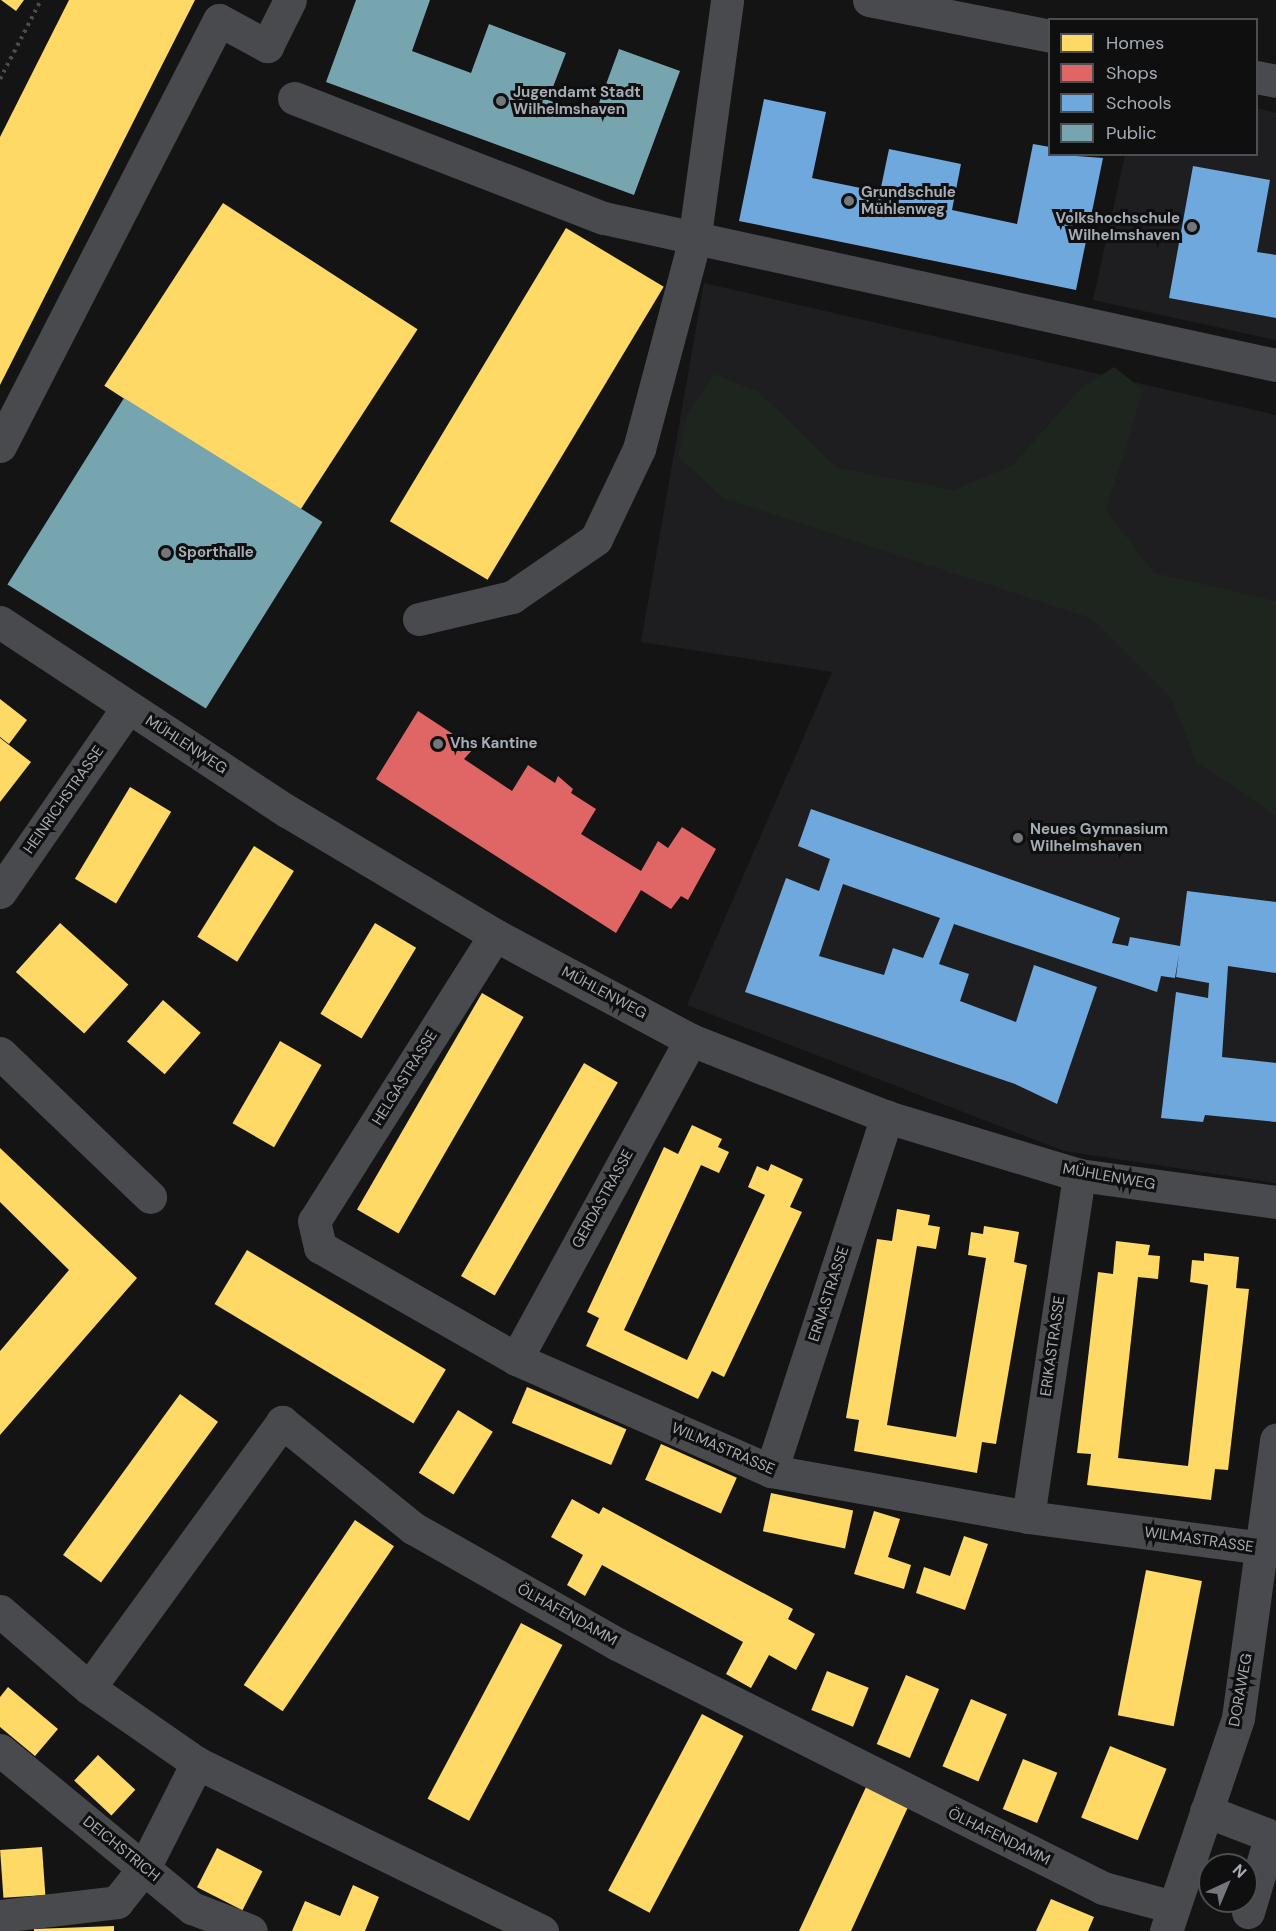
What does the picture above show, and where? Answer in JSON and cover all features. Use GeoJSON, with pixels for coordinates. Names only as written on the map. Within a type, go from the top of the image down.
{"type":"FeatureCollection","features":[{"type":"Feature","properties":{"kind":"street"},"geometry":{"type":"LineString","coordinates":[[214,30],[228,0]]}},
{"type":"Feature","properties":{"kind":"street"},"geometry":{"type":"LineString","coordinates":[[0,446],[219,20],[267,46],[290,0]]}},
{"type":"Feature","properties":{"kind":"street"},"geometry":{"type":"LineString","coordinates":[[420,619],[512,597],[596,539],[639,449],[694,242],[727,0]]}},
{"type":"Feature","properties":{"kind":"street"},"geometry":{"type":"LineString","coordinates":[[869,0],[1048,36]]}},
{"type":"Feature","properties":{"kind":"street"},"geometry":{"type":"LineString","coordinates":[[1258,77],[1276,81]]}},
{"type":"Feature","properties":{"kind":"street"},"geometry":{"type":"LineString","coordinates":[[294,98],[604,218],[694,242],[1276,364]]}},
{"type":"Feature","properties":{"kind":"street","name":"MÜHLENWEG"},"geometry":{"type":"LineString","coordinates":[[0,622],[128,708],[495,935],[691,1040],[887,1118],[1078,1175],[1276,1202]]}},
{"type":"Feature","properties":{"kind":"street","name":"HEINRICHSTRASSE"},"geometry":{"type":"LineString","coordinates":[[0,892],[128,708]]}},
{"type":"Feature","properties":{"kind":"street","name":"HELGASTRASSE"},"geometry":{"type":"LineString","coordinates":[[314,1221],[495,935]]}},
{"type":"Feature","properties":{"kind":"street","name":"GERDASTRASSE"},"geometry":{"type":"LineString","coordinates":[[516,1359],[691,1040]]}},
{"type":"Feature","properties":{"kind":"street"},"geometry":{"type":"LineString","coordinates":[[0,1053],[150,1197]]}},
{"type":"Feature","properties":{"kind":"street","name":"ERNASTRASSE"},"geometry":{"type":"LineString","coordinates":[[771,1471],[887,1118]]}},
{"type":"Feature","properties":{"kind":"street","name":"ERIKASTRASSE"},"geometry":{"type":"LineString","coordinates":[[1028,1517],[1078,1175]]}},
{"type":"Feature","properties":{"kind":"street","name":"WILMASTRASSE"},"geometry":{"type":"LineString","coordinates":[[314,1221],[320,1247],[516,1359],[771,1471],[1028,1517],[1262,1548]]}},
{"type":"Feature","properties":{"kind":"street","name":"ÖLHAFENDAMM"},"geometry":{"type":"LineString","coordinates":[[88,1688],[282,1422],[413,1528],[617,1644],[1103,1888],[1170,1919]]}},
{"type":"Feature","properties":{"kind":"street","name":"DORAWEG"},"geometry":{"type":"LineString","coordinates":[[1170,1919],[1238,1718],[1276,1440]]}},
{"type":"Feature","properties":{"kind":"street"},"geometry":{"type":"LineString","coordinates":[[0,1611],[88,1688],[196,1763],[542,1931]]}},
{"type":"Feature","properties":{"kind":"street","name":"DEICHSTRICH"},"geometry":{"type":"LineString","coordinates":[[0,1750],[192,1908],[251,1931]]}},
{"type":"Feature","properties":{"kind":"street"},"geometry":{"type":"LineString","coordinates":[[0,1916],[117,1902],[144,1868],[196,1763]]}},
{"type":"Feature","properties":{"kind":"street"},"geometry":{"type":"LineString","coordinates":[[1206,1811],[1266,1834],[1268,1845],[1258,1878]]}},
{"type":"Feature","properties":{"kind":"path"},"geometry":{"type":"LineString","coordinates":[[0,79],[41,0]]}},
{"type":"Feature","properties":{"kind":"shaded area","name":"Volkshochschule Wilhelmshaven"},"geometry":{"type":"Polygon","coordinates":[[[1258,108],[1276,113],[1276,340],[1093,300],[1125,156],[1258,156],[1258,108]]]}},
{"type":"Feature","properties":{"kind":"shaded area","name":"Neues Gymnasium Wilhelmshaven"},"geometry":{"type":"Polygon","coordinates":[[[704,283],[1276,415],[1276,1183],[1064,1151],[687,1005],[832,672],[641,642],[704,283]]]}},
{"type":"Feature","properties":{"kind":"shaded area"},"geometry":{"type":"Polygon","coordinates":[[[1114,367],[1143,390],[1106,510],[1154,573],[1276,601],[1276,816],[1196,761],[1172,699],[1091,618],[723,498],[678,456],[687,414],[714,374],[759,392],[837,468],[954,490],[1013,465],[1081,388],[1114,367]]]}},
{"type":"Feature","properties":{"kind":"building: Homes"},"geometry":{"type":"Polygon","coordinates":[[[1,0],[24,0],[16,11],[1,0]]]}},
{"type":"Feature","properties":{"kind":"building: Homes"},"geometry":{"type":"Polygon","coordinates":[[[69,0],[195,0],[0,385],[0,137],[69,0]]]}},
{"type":"Feature","properties":{"kind":"building: Homes"},"geometry":{"type":"Polygon","coordinates":[[[223,203],[418,329],[299,512],[104,386],[223,203]]]}},
{"type":"Feature","properties":{"kind":"building: Homes"},"geometry":{"type":"Polygon","coordinates":[[[566,228],[664,287],[488,580],[390,521],[566,228]]]}},
{"type":"Feature","properties":{"kind":"building: Homes"},"geometry":{"type":"Polygon","coordinates":[[[0,699],[27,720],[9,744],[0,737],[0,699]]]}},
{"type":"Feature","properties":{"kind":"building: Homes"},"geometry":{"type":"Polygon","coordinates":[[[0,738],[31,762],[0,802],[0,738]]]}},
{"type":"Feature","properties":{"kind":"building: Homes"},"geometry":{"type":"Polygon","coordinates":[[[130,787],[171,812],[116,903],[75,879],[130,787]]]}},
{"type":"Feature","properties":{"kind":"building: Homes"},"geometry":{"type":"Polygon","coordinates":[[[254,846],[294,871],[237,962],[197,937],[254,846]]]}},
{"type":"Feature","properties":{"kind":"building: Homes"},"geometry":{"type":"Polygon","coordinates":[[[60,923],[128,985],[84,1034],[16,972],[60,923]]]}},
{"type":"Feature","properties":{"kind":"building: Homes"},"geometry":{"type":"Polygon","coordinates":[[[375,923],[416,948],[362,1039],[320,1014],[375,923]]]}},
{"type":"Feature","properties":{"kind":"building: Homes"},"geometry":{"type":"Polygon","coordinates":[[[482,993],[524,1017],[399,1234],[357,1210],[482,993]]]}},
{"type":"Feature","properties":{"kind":"building: Homes"},"geometry":{"type":"Polygon","coordinates":[[[163,1000],[201,1033],[165,1074],[127,1042],[163,1000]]]}},
{"type":"Feature","properties":{"kind":"building: Homes"},"geometry":{"type":"Polygon","coordinates":[[[280,1041],[322,1065],[274,1147],[232,1123],[280,1041]]]}},
{"type":"Feature","properties":{"kind":"building: Homes"},"geometry":{"type":"Polygon","coordinates":[[[584,1063],[618,1082],[495,1296],[461,1276],[584,1063]]]}},
{"type":"Feature","properties":{"kind":"building: Homes"},"geometry":{"type":"Polygon","coordinates":[[[692,1125],[722,1139],[718,1147],[729,1152],[719,1173],[701,1165],[624,1330],[687,1360],[765,1195],[748,1187],[757,1166],[768,1171],[771,1164],[803,1179],[790,1207],[802,1212],[724,1377],[712,1371],[698,1399],[586,1346],[599,1318],[587,1312],[664,1147],[678,1154],[692,1125]]]}},
{"type":"Feature","properties":{"kind":"building: Homes"},"geometry":{"type":"Polygon","coordinates":[[[0,1148],[137,1278],[0,1435],[0,1351],[69,1270],[0,1202],[0,1148]]]}},
{"type":"Feature","properties":{"kind":"building: Homes"},"geometry":{"type":"Polygon","coordinates":[[[897,1209],[930,1215],[928,1225],[940,1227],[936,1249],[917,1246],[887,1425],[956,1437],[986,1258],[968,1255],[971,1232],[983,1234],[984,1226],[1019,1232],[1014,1262],[1027,1265],[996,1444],[982,1442],[977,1473],[854,1451],[859,1420],[846,1418],[877,1239],[892,1241],[897,1209]]]}},
{"type":"Feature","properties":{"kind":"building: Homes"},"geometry":{"type":"Polygon","coordinates":[[[1116,1241],[1150,1245],[1148,1255],[1160,1256],[1158,1279],[1138,1277],[1118,1458],[1188,1466],[1208,1285],[1190,1282],[1192,1260],[1204,1261],[1204,1253],[1239,1257],[1236,1288],[1249,1289],[1228,1470],[1215,1469],[1211,1500],[1087,1485],[1091,1454],[1077,1453],[1098,1272],[1113,1274],[1116,1241]]]}},
{"type":"Feature","properties":{"kind":"building: Homes"},"geometry":{"type":"Polygon","coordinates":[[[247,1250],[446,1369],[413,1423],[215,1304],[247,1250]]]}},
{"type":"Feature","properties":{"kind":"building: Homes"},"geometry":{"type":"Polygon","coordinates":[[[527,1387],[626,1429],[611,1465],[512,1423],[527,1387]]]}},
{"type":"Feature","properties":{"kind":"building: Homes"},"geometry":{"type":"Polygon","coordinates":[[[180,1394],[218,1422],[101,1583],[63,1555],[180,1394]]]}},
{"type":"Feature","properties":{"kind":"building: Homes"},"geometry":{"type":"Polygon","coordinates":[[[458,1410],[493,1432],[454,1494],[419,1473],[458,1410]]]}},
{"type":"Feature","properties":{"kind":"building: Homes"},"geometry":{"type":"Polygon","coordinates":[[[661,1444],[737,1478],[721,1513],[645,1480],[661,1444]]]}},
{"type":"Feature","properties":{"kind":"building: Homes"},"geometry":{"type":"Polygon","coordinates":[[[771,1493],[853,1510],[845,1549],[763,1531],[771,1493]]]}},
{"type":"Feature","properties":{"kind":"building: Homes"},"geometry":{"type":"Polygon","coordinates":[[[572,1499],[599,1514],[603,1507],[793,1609],[788,1619],[815,1634],[796,1670],[769,1655],[751,1688],[726,1674],[743,1642],[602,1565],[585,1596],[567,1585],[583,1555],[551,1537],[572,1499]]]}},
{"type":"Feature","properties":{"kind":"building: Homes"},"geometry":{"type":"Polygon","coordinates":[[[874,1511],[900,1519],[888,1557],[911,1565],[904,1589],[854,1574],[874,1511]]]}},
{"type":"Feature","properties":{"kind":"building: Homes"},"geometry":{"type":"Polygon","coordinates":[[[355,1520],[394,1546],[283,1711],[244,1685],[355,1520]]]}},
{"type":"Feature","properties":{"kind":"building: Homes"},"geometry":{"type":"Polygon","coordinates":[[[964,1536],[988,1544],[965,1610],[916,1593],[924,1567],[950,1576],[964,1536]]]}},
{"type":"Feature","properties":{"kind":"building: Homes"},"geometry":{"type":"Polygon","coordinates":[[[1146,1570],[1202,1581],[1174,1726],[1118,1715],[1146,1570]]]}},
{"type":"Feature","properties":{"kind":"building: Homes"},"geometry":{"type":"Polygon","coordinates":[[[521,1623],[562,1645],[469,1821],[428,1799],[521,1623]]]}},
{"type":"Feature","properties":{"kind":"building: Homes"},"geometry":{"type":"Polygon","coordinates":[[[827,1671],[869,1688],[853,1727],[811,1710],[827,1671]]]}},
{"type":"Feature","properties":{"kind":"building: Homes"},"geometry":{"type":"Polygon","coordinates":[[[906,1675],[939,1689],[910,1758],[877,1744],[906,1675]]]}},
{"type":"Feature","properties":{"kind":"building: Homes"},"geometry":{"type":"Polygon","coordinates":[[[8,1687],[58,1729],[35,1756],[0,1727],[0,1697],[8,1687]]]}},
{"type":"Feature","properties":{"kind":"building: Homes"},"geometry":{"type":"Polygon","coordinates":[[[971,1699],[1007,1714],[978,1781],[942,1766],[971,1699]]]}},
{"type":"Feature","properties":{"kind":"building: Homes"},"geometry":{"type":"Polygon","coordinates":[[[702,1714],[743,1736],[650,1913],[608,1891],[702,1714]]]}},
{"type":"Feature","properties":{"kind":"building: Homes"},"geometry":{"type":"Polygon","coordinates":[[[1110,1746],[1167,1769],[1138,1840],[1081,1817],[1110,1746]]]}},
{"type":"Feature","properties":{"kind":"building: Homes"},"geometry":{"type":"Polygon","coordinates":[[[98,1755],[135,1790],[111,1815],[74,1781],[98,1755]]]}},
{"type":"Feature","properties":{"kind":"building: Homes"},"geometry":{"type":"Polygon","coordinates":[[[1023,1759],[1057,1773],[1037,1823],[1003,1809],[1023,1759]]]}},
{"type":"Feature","properties":{"kind":"building: Homes"},"geometry":{"type":"Polygon","coordinates":[[[866,1787],[908,1807],[851,1931],[799,1931],[866,1787]]]}},
{"type":"Feature","properties":{"kind":"building: Homes"},"geometry":{"type":"Polygon","coordinates":[[[42,1847],[45,1895],[3,1898],[0,1850],[42,1847]]]}},
{"type":"Feature","properties":{"kind":"building: Homes"},"geometry":{"type":"Polygon","coordinates":[[[217,1848],[262,1871],[242,1910],[197,1887],[217,1848]]]}},
{"type":"Feature","properties":{"kind":"building: Homes"},"geometry":{"type":"Polygon","coordinates":[[[353,1885],[379,1897],[365,1931],[292,1931],[305,1901],[340,1916],[353,1885]]]}},
{"type":"Feature","properties":{"kind":"building: Homes"},"geometry":{"type":"Polygon","coordinates":[[[1051,1899],[1094,1917],[1088,1931],[1036,1931],[1051,1899]]]}},
{"type":"Feature","properties":{"kind":"building: Homes"},"geometry":{"type":"Polygon","coordinates":[[[114,1926],[114,1931],[34,1931],[34,1929],[114,1926]]]}},
{"type":"Feature","properties":{"kind":"building: Shops"},"geometry":{"type":"Polygon","coordinates":[[[418,711],[474,748],[464,759],[512,791],[528,765],[555,783],[558,776],[573,789],[571,793],[596,809],[581,834],[641,871],[658,841],[668,848],[682,827],[716,849],[688,900],[681,896],[671,909],[641,890],[616,933],[376,779],[418,711]]]}},
{"type":"Feature","properties":{"kind":"building: Schools","name":"Grundschule Mühlenweg"},"geometry":{"type":"Polygon","coordinates":[[[764,99],[826,112],[812,178],[880,192],[889,149],[961,164],[952,210],[1017,224],[1033,144],[1048,147],[1048,156],[1103,158],[1076,290],[739,221],[764,99]]]}},
{"type":"Feature","properties":{"kind":"building: Schools"},"geometry":{"type":"Polygon","coordinates":[[[1193,166],[1270,180],[1257,252],[1276,255],[1276,318],[1169,298],[1193,166]]]}},
{"type":"Feature","properties":{"kind":"building: Schools","name":"Neues Gymnasium Wilhelmshaven"},"geometry":{"type":"Polygon","coordinates":[[[811,809],[1120,918],[1112,943],[1128,946],[1130,937],[1180,946],[1187,891],[1276,902],[1276,973],[1228,966],[1222,1057],[1276,1063],[1276,1122],[1205,1115],[1203,1122],[1161,1118],[1176,992],[1208,998],[1209,983],[1176,977],[1179,954],[1175,978],[1161,976],[1157,992],[954,924],[939,964],[969,974],[960,1001],[1016,1022],[1034,965],[1097,987],[1057,1104],[1015,1084],[745,992],[786,878],[819,891],[830,859],[798,846],[811,809]],[[843,884],[819,956],[884,975],[893,948],[923,958],[940,918],[843,884]]]}},
{"type":"Feature","properties":{"kind":"building: Public"},"geometry":{"type":"Polygon","coordinates":[[[356,0],[430,0],[412,51],[471,73],[489,24],[566,53],[548,100],[594,117],[619,49],[680,71],[634,195],[326,82],[356,0]]]}},
{"type":"Feature","properties":{"kind":"building: Public","name":"Sporthalle"},"geometry":{"type":"Polygon","coordinates":[[[124,398],[322,522],[206,709],[7,585],[124,398]]]}},
{"type":"Feature","properties":{"kind":"place","name":"Jugendamt Stadt Wilhelmshaven"},"geometry":{"type":"Point","coordinates":[501,101]}},
{"type":"Feature","properties":{"kind":"place","name":"Grundschule Mühlenweg"},"geometry":{"type":"Point","coordinates":[849,201]}},
{"type":"Feature","properties":{"kind":"place","name":"Volkshochschule Wilhelmshaven"},"geometry":{"type":"Point","coordinates":[1192,227]}},
{"type":"Feature","properties":{"kind":"place","name":"Sporthalle"},"geometry":{"type":"Point","coordinates":[166,553]}},
{"type":"Feature","properties":{"kind":"place","name":"Vhs Kantine"},"geometry":{"type":"Point","coordinates":[438,744]}},
{"type":"Feature","properties":{"kind":"place","name":"Neues Gymnasium Wilhelmshaven"},"geometry":{"type":"Point","coordinates":[1018,838]}}]}
